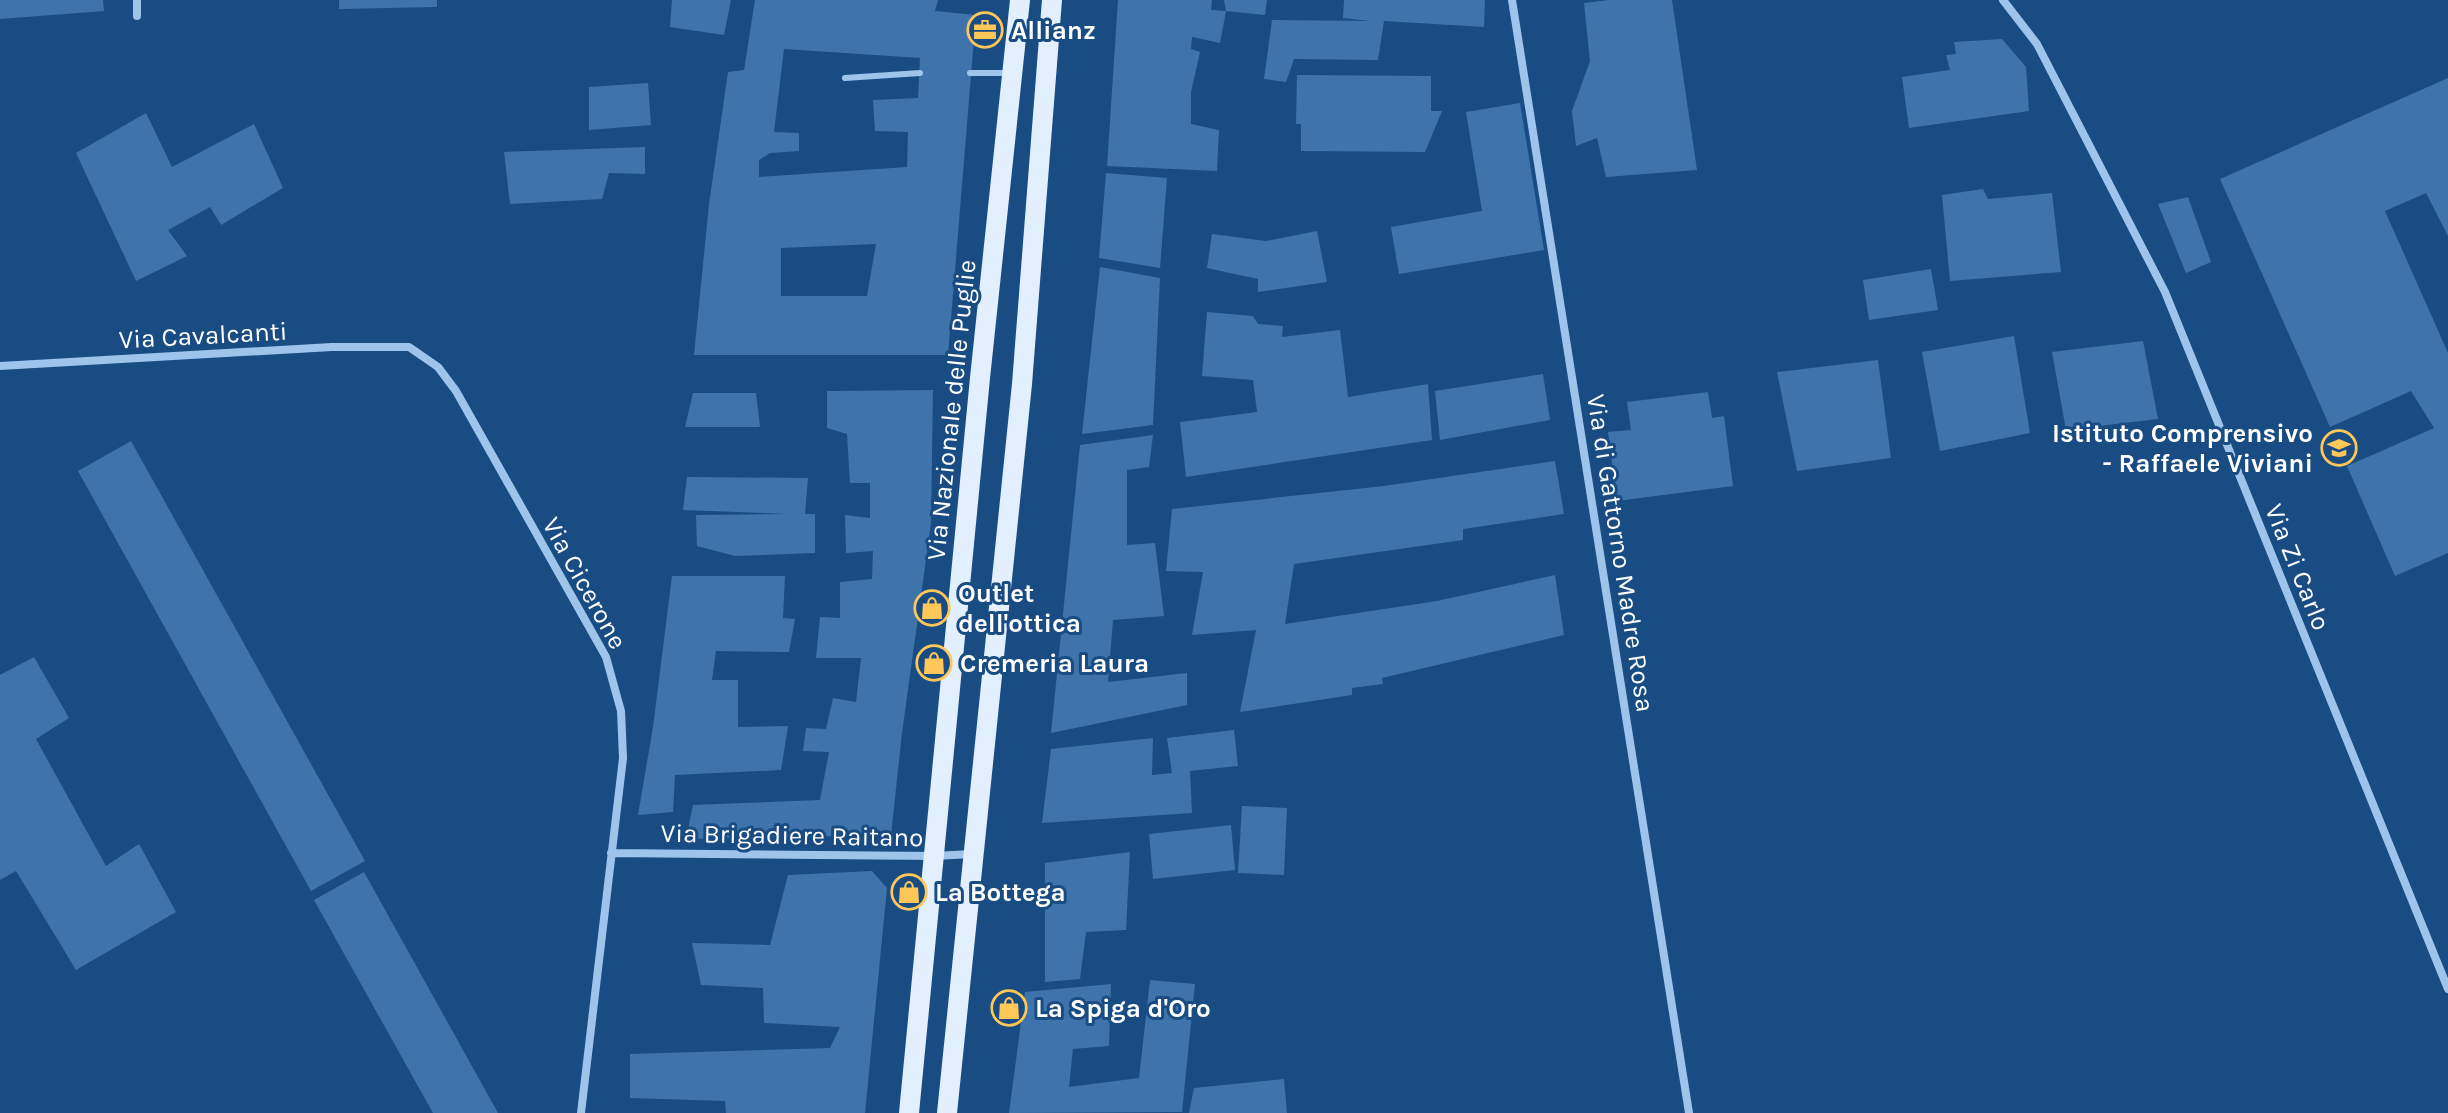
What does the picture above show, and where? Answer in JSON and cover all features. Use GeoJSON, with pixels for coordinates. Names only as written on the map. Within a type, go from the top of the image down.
{"type":"FeatureCollection","features":[{"type":"Feature","properties":{"kind":"main road","name":"Via Nazionale delle Puglie"},"geometry":{"type":"LineString","coordinates":[[909,1113],[1020,0]]}},
{"type":"Feature","properties":{"kind":"main road"},"geometry":{"type":"LineString","coordinates":[[947,1113],[1022,384],[1052,0]]}},
{"type":"Feature","properties":{"kind":"street"},"geometry":{"type":"LineString","coordinates":[[137,0],[137,16]]}},
{"type":"Feature","properties":{"kind":"street","name":"Via di Gattorno Madre Rosa"},"geometry":{"type":"LineString","coordinates":[[1512,0],[1689,1113]]}},
{"type":"Feature","properties":{"kind":"street","name":"Via Zi Carlo"},"geometry":{"type":"LineString","coordinates":[[2003,0],[2037,44],[2165,292],[2448,989]]}},
{"type":"Feature","properties":{"kind":"street","name":"Via Cavalcanti"},"geometry":{"type":"LineString","coordinates":[[0,366],[332,347],[409,347]]}},
{"type":"Feature","properties":{"kind":"street","name":"Via Cicerone"},"geometry":{"type":"LineString","coordinates":[[409,347],[438,367],[456,391],[606,657],[621,711],[623,758],[581,1113]]}},
{"type":"Feature","properties":{"kind":"street","name":"Via Brigadiere Raitano"},"geometry":{"type":"LineString","coordinates":[[611,853],[972,854]]}},
{"type":"Feature","properties":{"kind":"lane"},"geometry":{"type":"LineString","coordinates":[[845,78],[920,73]]}},
{"type":"Feature","properties":{"kind":"lane"},"geometry":{"type":"LineString","coordinates":[[970,73],[1012,73]]}},
{"type":"Feature","properties":{"kind":"building"},"geometry":{"type":"Polygon","coordinates":[[[0,0],[103,0],[104,11],[0,19],[0,0]]]}},
{"type":"Feature","properties":{"kind":"building"},"geometry":{"type":"Polygon","coordinates":[[[339,0],[437,0],[437,7],[339,9],[339,0]]]}},
{"type":"Feature","properties":{"kind":"building"},"geometry":{"type":"Polygon","coordinates":[[[672,0],[731,0],[724,35],[670,27],[672,0]]]}},
{"type":"Feature","properties":{"kind":"building"},"geometry":{"type":"Polygon","coordinates":[[[755,0],[938,0],[935,11],[976,15],[948,355],[694,355],[709,204],[728,72],[744,70],[755,0]],[[784,49],[774,132],[799,133],[799,151],[770,153],[759,160],[759,177],[907,167],[908,132],[875,131],[873,100],[918,98],[920,58],[784,49]],[[876,244],[781,248],[781,296],[867,296],[876,244]]]}},
{"type":"Feature","properties":{"kind":"building"},"geometry":{"type":"Polygon","coordinates":[[[1118,0],[1212,0],[1211,10],[1226,11],[1220,43],[1192,37],[1191,49],[1200,52],[1191,92],[1191,124],[1219,130],[1217,171],[1107,166],[1118,0]]]}},
{"type":"Feature","properties":{"kind":"building"},"geometry":{"type":"Polygon","coordinates":[[[1224,0],[1267,0],[1265,15],[1226,11],[1224,0]]]}},
{"type":"Feature","properties":{"kind":"building"},"geometry":{"type":"Polygon","coordinates":[[[1344,0],[1485,0],[1484,27],[1384,21],[1378,60],[1294,59],[1286,82],[1264,79],[1272,20],[1369,21],[1343,18],[1344,0]]]}},
{"type":"Feature","properties":{"kind":"building"},"geometry":{"type":"Polygon","coordinates":[[[1672,0],[1697,170],[1606,177],[1597,138],[1576,146],[1572,111],[1590,61],[1584,3],[1672,0]]]}},
{"type":"Feature","properties":{"kind":"building"},"geometry":{"type":"Polygon","coordinates":[[[2002,39],[2026,67],[2029,111],[1909,128],[1902,77],[1950,70],[1946,55],[1956,54],[1954,42],[2002,39]]]}},
{"type":"Feature","properties":{"kind":"building"},"geometry":{"type":"Polygon","coordinates":[[[1297,75],[1431,76],[1431,111],[1442,111],[1425,152],[1301,151],[1301,124],[1296,124],[1297,75]]]}},
{"type":"Feature","properties":{"kind":"building"},"geometry":{"type":"Polygon","coordinates":[[[2448,78],[2448,236],[2426,193],[2385,211],[2448,353],[2448,553],[2395,576],[2347,466],[2434,428],[2411,391],[2330,427],[2220,179],[2448,78]]]}},
{"type":"Feature","properties":{"kind":"building"},"geometry":{"type":"Polygon","coordinates":[[[648,83],[651,125],[589,130],[589,87],[648,83]]]}},
{"type":"Feature","properties":{"kind":"building"},"geometry":{"type":"Polygon","coordinates":[[[1520,103],[1544,250],[1399,274],[1391,227],[1482,211],[1466,112],[1520,103]]]}},
{"type":"Feature","properties":{"kind":"building"},"geometry":{"type":"Polygon","coordinates":[[[146,113],[172,167],[254,124],[283,188],[221,225],[210,207],[168,230],[187,256],[136,281],[76,153],[146,113]]]}},
{"type":"Feature","properties":{"kind":"building"},"geometry":{"type":"Polygon","coordinates":[[[645,147],[645,174],[609,173],[602,199],[510,204],[504,152],[645,147]]]}},
{"type":"Feature","properties":{"kind":"building"},"geometry":{"type":"Polygon","coordinates":[[[1106,173],[1167,178],[1160,268],[1099,258],[1106,173]]]}},
{"type":"Feature","properties":{"kind":"building"},"geometry":{"type":"Polygon","coordinates":[[[1983,189],[1988,199],[2052,193],[2061,272],[1950,281],[1942,195],[1983,189]]]}},
{"type":"Feature","properties":{"kind":"building"},"geometry":{"type":"Polygon","coordinates":[[[2188,197],[2211,262],[2186,273],[2158,204],[2188,197]]]}},
{"type":"Feature","properties":{"kind":"building"},"geometry":{"type":"Polygon","coordinates":[[[1317,231],[1327,282],[1258,292],[1258,279],[1207,268],[1212,234],[1266,241],[1317,231]]]}},
{"type":"Feature","properties":{"kind":"building"},"geometry":{"type":"Polygon","coordinates":[[[1100,267],[1160,278],[1153,425],[1082,434],[1100,267]]]}},
{"type":"Feature","properties":{"kind":"building"},"geometry":{"type":"Polygon","coordinates":[[[1931,269],[1938,310],[1869,320],[1863,280],[1931,269]]]}},
{"type":"Feature","properties":{"kind":"building"},"geometry":{"type":"Polygon","coordinates":[[[1207,312],[1253,316],[1258,324],[1283,326],[1282,337],[1340,330],[1348,397],[1428,384],[1432,440],[1186,477],[1180,422],[1257,412],[1253,380],[1202,376],[1207,312]]]}},
{"type":"Feature","properties":{"kind":"building"},"geometry":{"type":"Polygon","coordinates":[[[2014,336],[2030,433],[1940,451],[1922,352],[2014,336]]]}},
{"type":"Feature","properties":{"kind":"building"},"geometry":{"type":"Polygon","coordinates":[[[2143,341],[2158,419],[2066,430],[2052,352],[2143,341]]]}},
{"type":"Feature","properties":{"kind":"building"},"geometry":{"type":"Polygon","coordinates":[[[1878,360],[1891,458],[1797,471],[1777,372],[1878,360]]]}},
{"type":"Feature","properties":{"kind":"building"},"geometry":{"type":"Polygon","coordinates":[[[1543,374],[1550,420],[1440,440],[1435,391],[1543,374]]]}},
{"type":"Feature","properties":{"kind":"building"},"geometry":{"type":"Polygon","coordinates":[[[933,390],[931,523],[891,835],[686,839],[693,805],[820,800],[829,752],[803,751],[806,728],[826,729],[833,698],[856,702],[861,658],[816,658],[820,617],[840,618],[840,582],[872,579],[873,551],[846,553],[845,515],[870,518],[870,483],[850,483],[847,434],[827,428],[827,391],[933,390]]]}},
{"type":"Feature","properties":{"kind":"building"},"geometry":{"type":"Polygon","coordinates":[[[1708,392],[1712,418],[1724,416],[1733,486],[1617,501],[1608,432],[1631,430],[1627,402],[1708,392]]]}},
{"type":"Feature","properties":{"kind":"building"},"geometry":{"type":"Polygon","coordinates":[[[693,393],[756,393],[760,427],[685,427],[693,393]]]}},
{"type":"Feature","properties":{"kind":"building"},"geometry":{"type":"Polygon","coordinates":[[[1153,435],[1149,467],[1127,470],[1127,545],[1155,543],[1164,616],[1113,620],[1108,682],[1187,673],[1187,705],[1051,733],[1080,445],[1153,435]]]}},
{"type":"Feature","properties":{"kind":"building"},"geometry":{"type":"Polygon","coordinates":[[[131,441],[365,861],[311,891],[78,471],[131,441]]]}},
{"type":"Feature","properties":{"kind":"building"},"geometry":{"type":"Polygon","coordinates":[[[1555,461],[1564,514],[1463,529],[1463,540],[1294,564],[1285,624],[1437,601],[1555,575],[1564,635],[1382,678],[1383,684],[1352,688],[1352,695],[1240,712],[1256,630],[1192,635],[1203,572],[1166,571],[1172,509],[1384,486],[1555,461]]]}},
{"type":"Feature","properties":{"kind":"building"},"geometry":{"type":"Polygon","coordinates":[[[687,477],[808,478],[805,514],[815,514],[815,553],[735,556],[697,546],[696,515],[788,514],[683,510],[687,477]]]}},
{"type":"Feature","properties":{"kind":"building"},"geometry":{"type":"Polygon","coordinates":[[[672,576],[785,576],[783,618],[795,619],[789,652],[716,651],[712,680],[738,680],[738,727],[788,726],[781,770],[675,775],[673,812],[638,815],[653,727],[672,576]]]}},
{"type":"Feature","properties":{"kind":"building"},"geometry":{"type":"Polygon","coordinates":[[[34,657],[69,718],[36,739],[106,866],[139,844],[176,912],[76,970],[16,871],[0,880],[0,675],[34,657]]]}},
{"type":"Feature","properties":{"kind":"building"},"geometry":{"type":"Polygon","coordinates":[[[1234,730],[1238,766],[1190,771],[1192,813],[1042,823],[1051,749],[1153,738],[1152,775],[1172,773],[1167,738],[1234,730]]]}},
{"type":"Feature","properties":{"kind":"building"},"geometry":{"type":"Polygon","coordinates":[[[1242,806],[1287,808],[1284,875],[1238,873],[1242,806]]]}},
{"type":"Feature","properties":{"kind":"building"},"geometry":{"type":"Polygon","coordinates":[[[1231,825],[1235,870],[1153,879],[1149,834],[1231,825]]]}},
{"type":"Feature","properties":{"kind":"building"},"geometry":{"type":"Polygon","coordinates":[[[1130,852],[1126,930],[1086,932],[1080,979],[1045,982],[1045,863],[1130,852]]]}},
{"type":"Feature","properties":{"kind":"building"},"geometry":{"type":"Polygon","coordinates":[[[872,871],[887,888],[865,1113],[726,1113],[725,1101],[630,1098],[630,1054],[830,1048],[840,1027],[764,1023],[763,988],[701,985],[692,943],[770,945],[788,875],[872,871]]]}},
{"type":"Feature","properties":{"kind":"building"},"geometry":{"type":"Polygon","coordinates":[[[364,872],[498,1113],[433,1113],[314,900],[364,872]]]}},
{"type":"Feature","properties":{"kind":"building"},"geometry":{"type":"Polygon","coordinates":[[[1150,980],[1195,984],[1182,1112],[1009,1113],[1025,992],[1111,984],[1109,1046],[1073,1049],[1069,1087],[1139,1078],[1150,980]]]}},
{"type":"Feature","properties":{"kind":"building"},"geometry":{"type":"Polygon","coordinates":[[[1284,1079],[1287,1113],[1189,1113],[1194,1088],[1284,1079]]]}},
{"type":"Feature","properties":{"kind":"place","name":"Allianz"},"geometry":{"type":"Point","coordinates":[985,30]}},
{"type":"Feature","properties":{"kind":"place","name":"Istituto Comprensivo - Raffaele Viviani"},"geometry":{"type":"Point","coordinates":[2339,448]}},
{"type":"Feature","properties":{"kind":"place","name":"Outlet dell'ottica"},"geometry":{"type":"Point","coordinates":[932,608]}},
{"type":"Feature","properties":{"kind":"place","name":"Cremeria Laura"},"geometry":{"type":"Point","coordinates":[934,663]}},
{"type":"Feature","properties":{"kind":"place","name":"La Bottega"},"geometry":{"type":"Point","coordinates":[909,892]}},
{"type":"Feature","properties":{"kind":"place","name":"La Spiga d'Oro"},"geometry":{"type":"Point","coordinates":[1009,1008]}}]}
